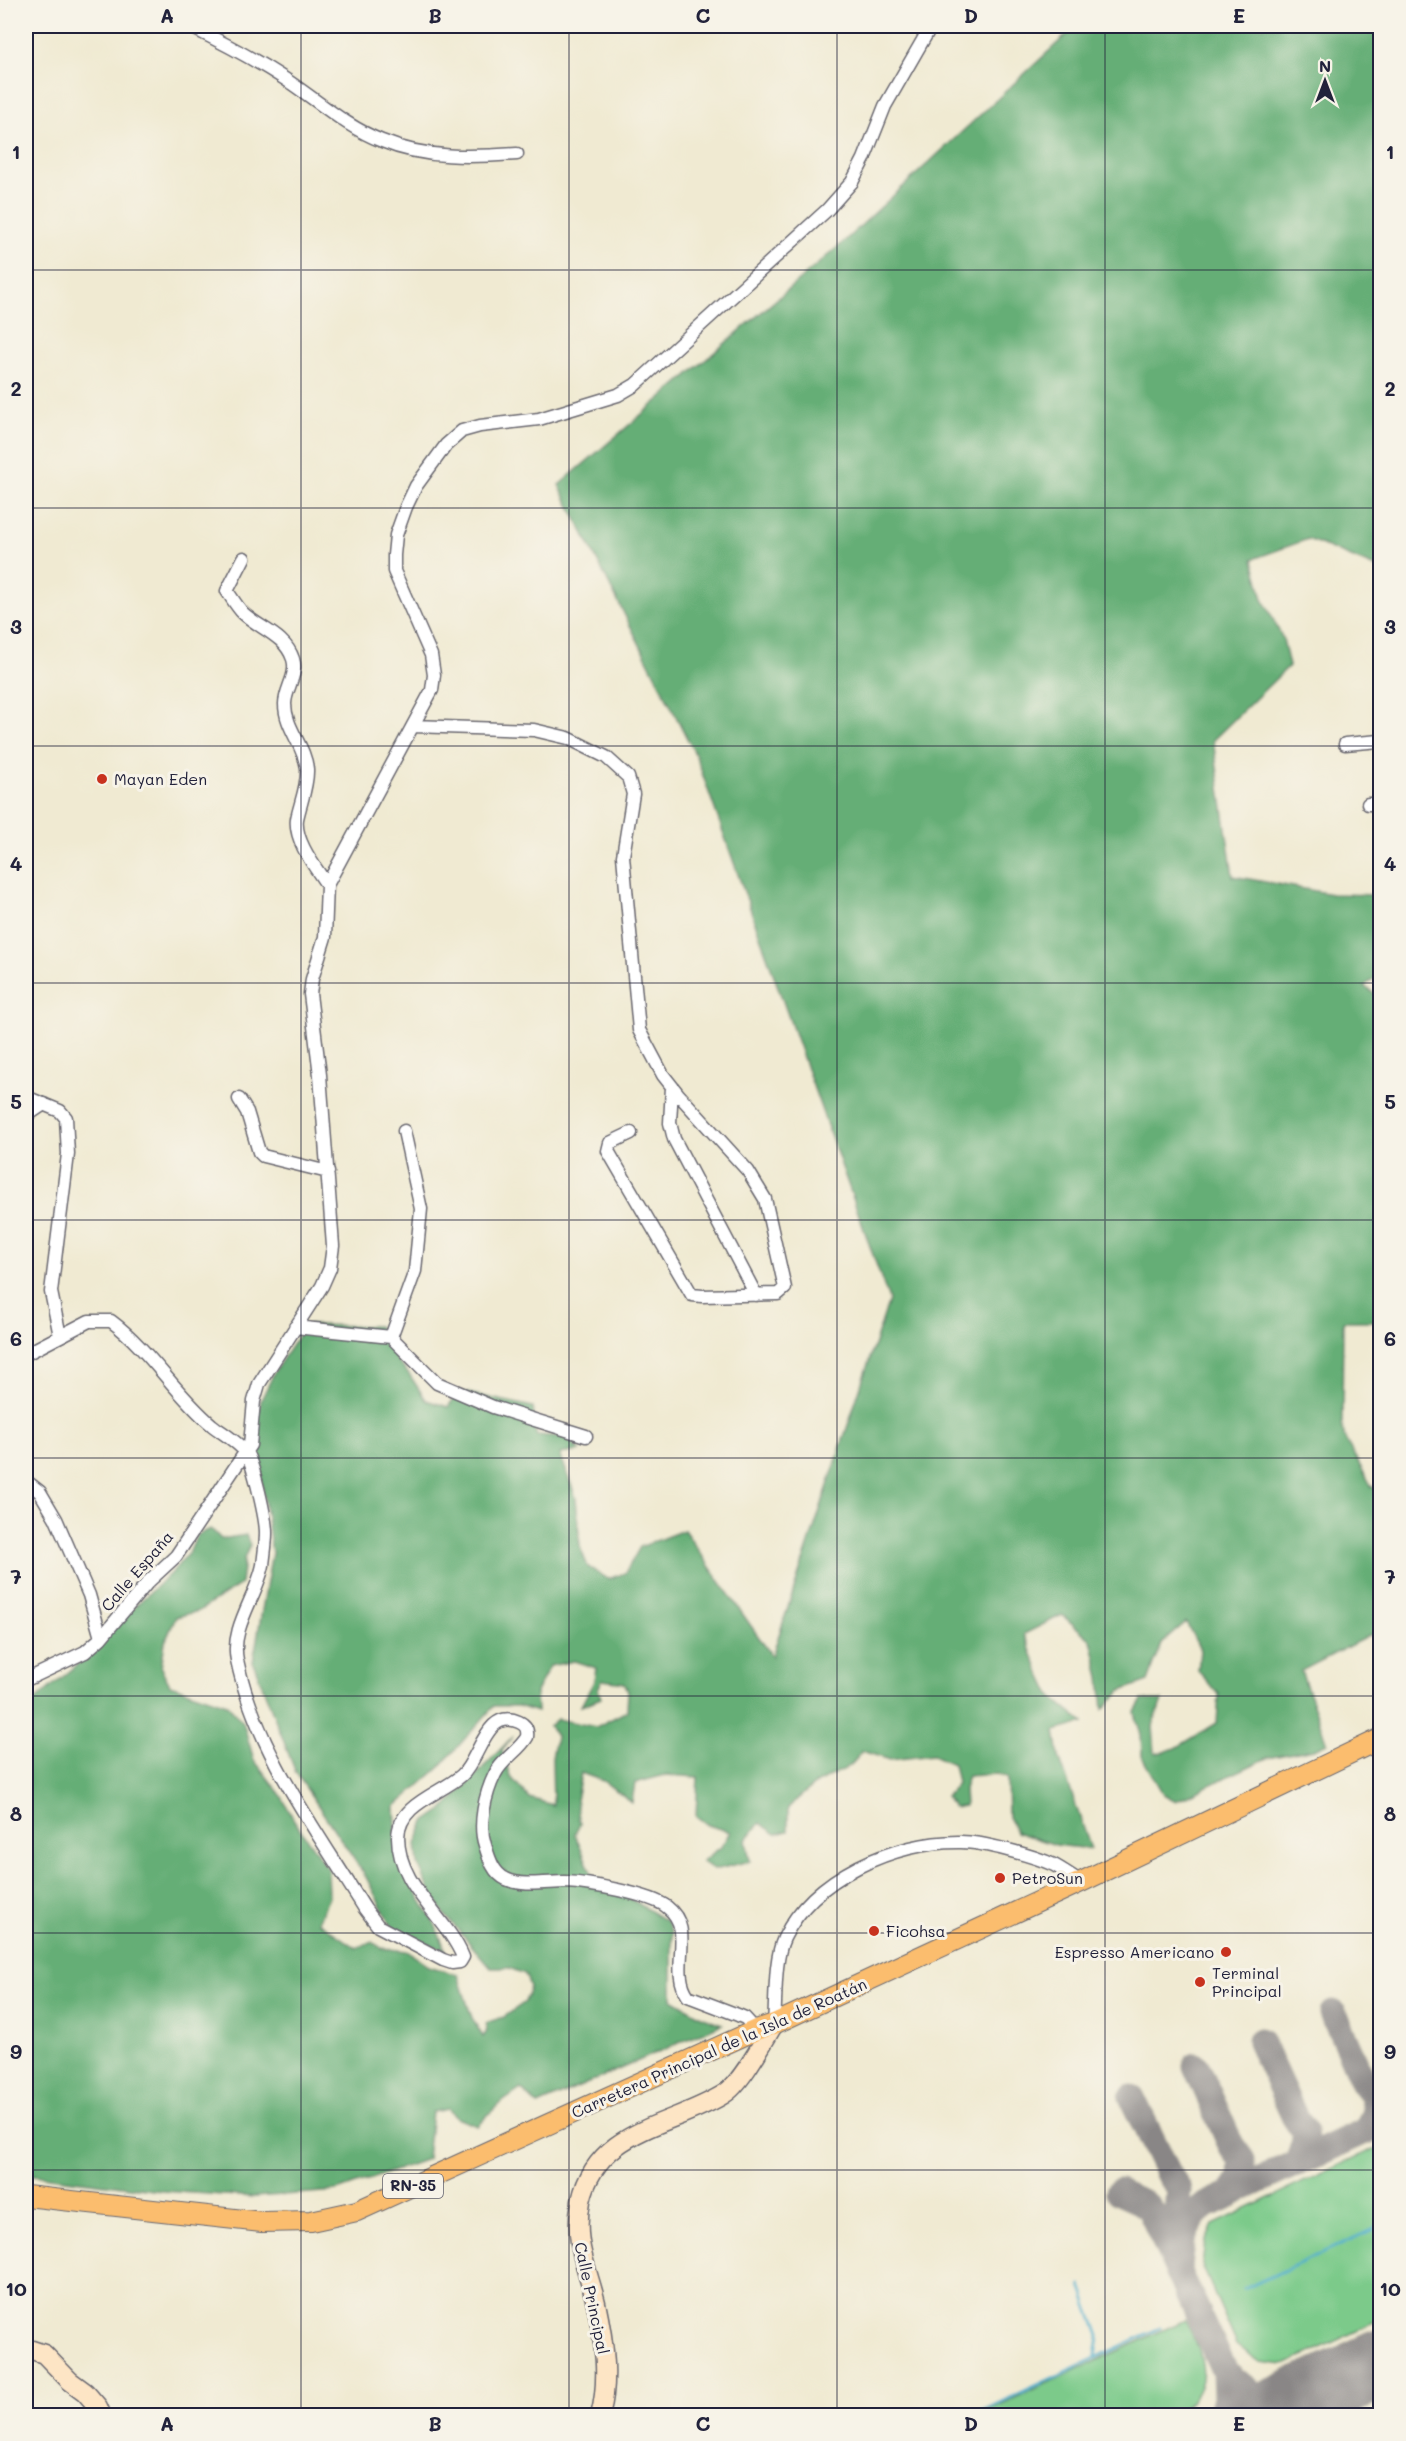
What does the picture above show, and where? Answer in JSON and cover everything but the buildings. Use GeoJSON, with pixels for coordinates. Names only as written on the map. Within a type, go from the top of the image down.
{"type":"FeatureCollection","features":[{"type":"Feature","properties":{"kind":"main road","name":"Carretera Principal de la Isla de Roatán"},"geometry":{"type":"LineString","coordinates":[[26,2196],[262,2222],[311,2221],[357,2211],[1081,1882],[1380,1738]]}},
{"type":"Feature","properties":{"kind":"street"},"geometry":{"type":"LineString","coordinates":[[189,26],[266,68],[340,119],[381,141],[410,150],[462,158],[517,154]]}},
{"type":"Feature","properties":{"kind":"street"},"geometry":{"type":"LineString","coordinates":[[246,1453],[253,1437],[254,1401],[259,1384],[322,1286],[330,1268],[333,1246],[328,1172],[310,994],[312,979],[326,938],[327,885],[432,690],[434,675],[431,655],[394,571],[396,535],[416,486],[446,445],[462,431],[480,426],[539,419],[618,395],[635,385],[827,210],[852,182],[864,159],[885,106],[931,26]]}},
{"type":"Feature","properties":{"kind":"street"},"geometry":{"type":"LineString","coordinates":[[244,558],[226,591],[243,612],[288,647],[294,662],[293,676],[285,702],[287,717],[303,754],[307,770],[296,823],[301,842],[327,885]]}},
{"type":"Feature","properties":{"kind":"street"},"geometry":{"type":"LineString","coordinates":[[413,726],[534,730],[557,735],[606,757],[628,777],[633,794],[623,856],[639,1030],[663,1075],[748,1171],[765,1199],[785,1288],[778,1294],[693,1295],[608,1151],[610,1143],[631,1133]]}},
{"type":"Feature","properties":{"kind":"street"},"geometry":{"type":"LineString","coordinates":[[1345,744],[1380,741]]}},
{"type":"Feature","properties":{"kind":"street"},"geometry":{"type":"LineString","coordinates":[[672,1087],[670,1123],[674,1139],[756,1295]]}},
{"type":"Feature","properties":{"kind":"street"},"geometry":{"type":"LineString","coordinates":[[26,1097],[60,1111],[66,1118],[68,1154],[51,1292],[60,1336]]}},
{"type":"Feature","properties":{"kind":"street"},"geometry":{"type":"LineString","coordinates":[[239,1099],[247,1112],[259,1152],[263,1156],[328,1172]]}},
{"type":"Feature","properties":{"kind":"street"},"geometry":{"type":"LineString","coordinates":[[26,1116],[44,1104]]}},
{"type":"Feature","properties":{"kind":"street"},"geometry":{"type":"LineString","coordinates":[[391,1337],[415,1271],[421,1209],[404,1131]]}},
{"type":"Feature","properties":{"kind":"street"},"geometry":{"type":"LineString","coordinates":[[26,1354],[88,1321],[111,1321],[145,1353],[184,1400],[246,1453],[254,1477],[266,1532],[262,1568],[236,1641],[236,1657],[256,1722],[279,1766],[365,1910],[378,1926],[443,1960],[452,1963],[460,1962],[464,1957],[426,1904],[410,1877],[402,1857],[398,1836],[403,1820],[414,1806],[465,1771],[492,1726],[501,1720],[514,1720],[523,1724],[528,1730],[527,1737],[499,1767],[485,1807],[481,1835],[490,1863],[497,1872],[507,1880],[569,1882],[655,1900],[666,1906],[678,1917],[683,1930],[680,1979],[688,1996],[765,2027],[783,1941],[797,1914],[818,1894],[861,1865],[909,1848],[961,1842],[1008,1851],[1052,1865],[1081,1882]]}},
{"type":"Feature","properties":{"kind":"street"},"geometry":{"type":"LineString","coordinates":[[296,1327],[391,1337],[437,1383],[493,1407],[586,1436]]}},
{"type":"Feature","properties":{"kind":"street","name":"Calle España"},"geometry":{"type":"LineString","coordinates":[[26,1680],[85,1652],[101,1638],[148,1582],[176,1556],[246,1453]]}},
{"type":"Feature","properties":{"kind":"street"},"geometry":{"type":"LineString","coordinates":[[26,1481],[39,1492],[56,1519],[89,1595],[101,1638]]}},
{"type":"Feature","properties":{"kind":"street","name":"Calle Principal"},"geometry":{"type":"LineString","coordinates":[[600,2415],[606,2392],[606,2361],[596,2302],[583,2264],[578,2231],[581,2201],[590,2173],[606,2152],[632,2135],[726,2093],[748,2066],[765,2027]]}},
{"type":"Feature","properties":{"kind":"street"},"geometry":{"type":"LineString","coordinates":[[26,2348],[44,2354],[70,2381],[85,2392],[102,2415]]}},
{"type":"Feature","properties":{"kind":"green space"},"geometry":{"type":"Polygon","coordinates":[[[1076,26],[1380,26],[1380,569],[1308,539],[1253,559],[1263,599],[1283,639],[1289,666],[1213,740],[1233,876],[1332,894],[1380,895],[1380,975],[1364,986],[1380,998],[1380,1321],[1343,1321],[1342,1424],[1345,1439],[1372,1487],[1380,1490],[1380,1630],[1301,1671],[1327,1743],[1314,1749],[1267,1758],[1176,1801],[1163,1794],[1142,1757],[1141,1736],[1135,1712],[1142,1700],[1162,1700],[1153,1726],[1155,1754],[1176,1748],[1217,1723],[1219,1694],[1198,1671],[1200,1650],[1186,1622],[1162,1643],[1148,1681],[1121,1691],[1103,1709],[1100,1677],[1091,1640],[1062,1615],[1024,1634],[1051,1696],[1084,1723],[1055,1731],[1059,1757],[1091,1849],[1056,1845],[1016,1832],[1008,1817],[1007,1778],[997,1774],[968,1776],[964,1789],[965,1806],[954,1808],[946,1797],[957,1783],[953,1764],[933,1755],[890,1760],[862,1751],[852,1764],[817,1784],[788,1808],[788,1831],[776,1834],[760,1823],[746,1840],[750,1861],[714,1870],[702,1861],[721,1847],[730,1832],[708,1825],[696,1816],[698,1777],[665,1775],[635,1783],[632,1802],[603,1781],[581,1773],[576,1800],[580,1824],[575,1834],[592,1875],[668,1922],[672,1934],[672,1999],[703,2017],[722,2024],[538,2105],[521,2089],[498,2105],[477,2126],[457,2118],[447,2109],[432,2112],[427,2159],[337,2191],[255,2197],[162,2191],[26,2174],[26,1708],[91,1653],[108,1631],[173,1571],[190,1551],[197,1535],[211,1529],[221,1539],[246,1535],[250,1545],[244,1559],[241,1584],[199,1611],[176,1617],[165,1642],[161,1668],[170,1685],[227,1704],[243,1722],[254,1760],[281,1795],[294,1820],[328,1869],[329,1897],[318,1922],[356,1948],[373,1941],[381,1948],[407,1951],[429,1966],[458,1975],[472,2018],[483,2037],[487,2031],[485,2023],[504,2017],[525,2002],[530,1987],[525,1974],[509,1968],[491,1968],[446,1916],[431,1893],[418,1864],[416,1844],[425,1822],[444,1809],[513,1736],[502,1751],[510,1776],[529,1798],[553,1805],[552,1758],[556,1736],[549,1726],[557,1719],[596,1727],[627,1711],[628,1692],[625,1683],[602,1680],[598,1689],[601,1698],[581,1706],[594,1681],[596,1668],[574,1661],[550,1666],[536,1692],[537,1712],[518,1706],[494,1706],[439,1768],[395,1807],[398,1862],[434,1922],[446,1951],[392,1928],[366,1877],[296,1773],[253,1662],[272,1553],[255,1437],[261,1400],[276,1369],[305,1325],[378,1326],[393,1347],[397,1361],[409,1374],[426,1400],[448,1407],[459,1391],[533,1407],[536,1435],[566,1437],[580,1451],[560,1454],[576,1498],[580,1547],[588,1567],[608,1579],[625,1573],[640,1547],[684,1530],[772,1656],[889,1300],[696,756],[559,485],[840,245],[1076,26]]]}},
{"type":"Feature","properties":{"kind":"green space"},"geometry":{"type":"Polygon","coordinates":[[[1373,2149],[1380,2149],[1380,2320],[1285,2365],[1260,2362],[1237,2345],[1202,2265],[1205,2241],[1213,2225],[1373,2149]]]}},
{"type":"Feature","properties":{"kind":"green space"},"geometry":{"type":"Polygon","coordinates":[[[1185,2320],[1198,2348],[1203,2374],[1195,2396],[1185,2406],[1170,2415],[978,2415],[1185,2320]]]}},
{"type":"Feature","properties":{"kind":"waterway"},"geometry":{"type":"LineString","coordinates":[[1244,2289],[1380,2226]]}},
{"type":"Feature","properties":{"kind":"waterway"},"geometry":{"type":"LineString","coordinates":[[1081,2286],[1099,2336],[1096,2356]]}},
{"type":"Feature","properties":{"kind":"waterway"},"geometry":{"type":"LineString","coordinates":[[971,2416],[1160,2328]]}},
{"type":"Feature","properties":{"kind":"taxiway"},"geometry":{"type":"LineString","coordinates":[[1333,2013],[1364,2083],[1373,2094],[1375,2114],[1365,2131]]}},
{"type":"Feature","properties":{"kind":"taxiway"},"geometry":{"type":"LineString","coordinates":[[1260,2041],[1294,2116],[1304,2131],[1305,2141],[1298,2163]]}},
{"type":"Feature","properties":{"kind":"taxiway"},"geometry":{"type":"LineString","coordinates":[[1196,2066],[1231,2145],[1242,2160],[1241,2178],[1231,2194]]}},
{"type":"Feature","properties":{"kind":"taxiway"},"geometry":{"type":"LineString","coordinates":[[1132,2098],[1169,2175],[1179,2190],[1174,2245],[1178,2268],[1180,2249],[1188,2225],[1207,2205],[1365,2131],[1380,2128]]}},
{"type":"Feature","properties":{"kind":"taxiway"},"geometry":{"type":"LineString","coordinates":[[1119,2192],[1141,2202],[1150,2209],[1225,2372],[1254,2396],[1273,2401],[1307,2398]]}},
{"type":"Feature","properties":{"kind":"taxiway"},"geometry":{"type":"LineString","coordinates":[[1221,2416],[1226,2399],[1225,2372]]}},
{"type":"Feature","properties":{"kind":"runway"},"geometry":{"type":"LineString","coordinates":[[1268,2416],[1380,2364]]}},
{"type":"Feature","properties":{"kind":"place","name":"Mayan Eden"},"geometry":{"type":"Point","coordinates":[102,779]}},
{"type":"Feature","properties":{"kind":"place","name":"PetroSun"},"geometry":{"type":"Point","coordinates":[1000,1878]}},
{"type":"Feature","properties":{"kind":"place","name":"Ficohsa"},"geometry":{"type":"Point","coordinates":[874,1931]}},
{"type":"Feature","properties":{"kind":"place","name":"Espresso Americano"},"geometry":{"type":"Point","coordinates":[1226,1952]}},
{"type":"Feature","properties":{"kind":"place","name":"Terminal Principal"},"geometry":{"type":"Point","coordinates":[1200,1982]}}]}
